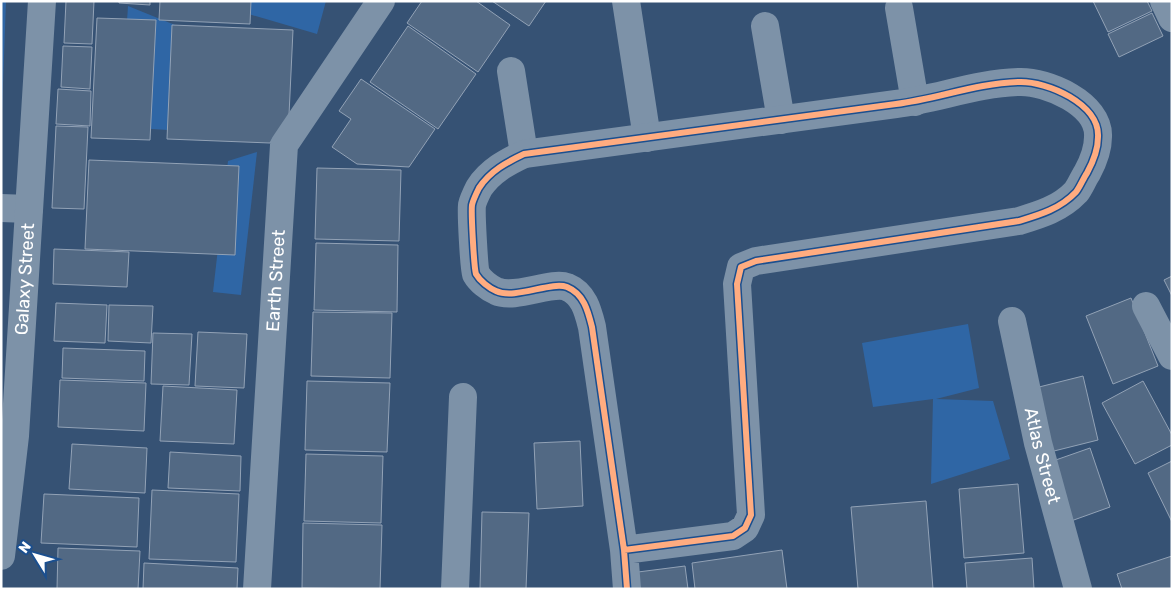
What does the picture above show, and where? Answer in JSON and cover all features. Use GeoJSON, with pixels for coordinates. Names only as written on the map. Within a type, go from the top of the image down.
{"type":"FeatureCollection","features":[{"type":"Feature","properties":{"kind":"street","name":"Galaxy Street"},"geometry":{"type":"LineString","coordinates":[[1,556],[8,435],[29,209],[42,1]]}},
{"type":"Feature","properties":{"kind":"street","name":"Earth Street"},"geometry":{"type":"LineString","coordinates":[[257,589],[284,145],[381,1]]}},
{"type":"Feature","properties":{"kind":"street"},"geometry":{"type":"LineString","coordinates":[[626,1],[647,138]]}},
{"type":"Feature","properties":{"kind":"street"},"geometry":{"type":"LineString","coordinates":[[1164,1],[1172,18]]}},
{"type":"Feature","properties":{"kind":"street"},"geometry":{"type":"LineString","coordinates":[[899,8],[915,102]]}},
{"type":"Feature","properties":{"kind":"street"},"geometry":{"type":"LineString","coordinates":[[765,26],[782,120]]}},
{"type":"Feature","properties":{"kind":"street"},"geometry":{"type":"LineString","coordinates":[[511,71],[524,154]]}},
{"type":"Feature","properties":{"kind":"street"},"geometry":{"type":"LineString","coordinates":[[624,550],[733,536],[745,528],[751,515],[737,284],[741,267],[756,260],[1019,221],[1049,212],[1076,192],[1094,161],[1099,136],[1090,114],[1074,99],[1052,88],[1038,83],[1019,82],[992,85],[915,102],[524,154],[505,163],[490,175],[480,188],[472,205],[476,273],[486,285],[498,292],[511,293],[566,286],[578,294],[587,307],[592,327],[624,550],[627,589]]}},
{"type":"Feature","properties":{"kind":"street"},"geometry":{"type":"LineString","coordinates":[[1,208],[29,209]]}},
{"type":"Feature","properties":{"kind":"street"},"geometry":{"type":"LineString","coordinates":[[1146,306],[1172,356]]}},
{"type":"Feature","properties":{"kind":"street","name":"Atlas Street"},"geometry":{"type":"LineString","coordinates":[[1012,320],[1038,443],[1078,589]]}},
{"type":"Feature","properties":{"kind":"street"},"geometry":{"type":"LineString","coordinates":[[455,589],[463,397]]}},
{"type":"Feature","properties":{"kind":"shaded area"},"geometry":{"type":"Polygon","coordinates":[[[1,1],[6,1],[1,140],[1,1]]]}},
{"type":"Feature","properties":{"kind":"shaded area"},"geometry":{"type":"Polygon","coordinates":[[[238,1],[326,1],[317,34],[235,10],[238,1]]]}},
{"type":"Feature","properties":{"kind":"shaded area"},"geometry":{"type":"Polygon","coordinates":[[[128,6],[175,25],[168,130],[120,127],[128,6]]]}},
{"type":"Feature","properties":{"kind":"shaded area"},"geometry":{"type":"Polygon","coordinates":[[[257,152],[241,295],[213,292],[228,161],[257,152]]]}},
{"type":"Feature","properties":{"kind":"shaded area"},"geometry":{"type":"Polygon","coordinates":[[[968,324],[979,388],[936,399],[993,401],[1010,459],[931,484],[933,399],[873,407],[862,343],[968,324]]]}},
{"type":"Feature","properties":{"kind":"building"},"geometry":{"type":"Polygon","coordinates":[[[66,1],[94,1],[92,44],[64,43],[66,1]]]}},
{"type":"Feature","properties":{"kind":"building"},"geometry":{"type":"Polygon","coordinates":[[[119,1],[150,1],[150,5],[119,3],[119,1]]]}},
{"type":"Feature","properties":{"kind":"building"},"geometry":{"type":"Polygon","coordinates":[[[160,1],[251,1],[250,24],[159,20],[160,1]]]}},
{"type":"Feature","properties":{"kind":"building"},"geometry":{"type":"Polygon","coordinates":[[[422,1],[476,1],[510,25],[478,72],[407,23],[422,1]]]}},
{"type":"Feature","properties":{"kind":"building"},"geometry":{"type":"Polygon","coordinates":[[[492,1],[546,1],[529,26],[492,1]]]}},
{"type":"Feature","properties":{"kind":"building"},"geometry":{"type":"Polygon","coordinates":[[[1093,1],[1147,1],[1152,11],[1108,32],[1093,1]]]}},
{"type":"Feature","properties":{"kind":"building"},"geometry":{"type":"Polygon","coordinates":[[[1152,13],[1163,36],[1119,57],[1108,34],[1152,13]]]}},
{"type":"Feature","properties":{"kind":"building"},"geometry":{"type":"Polygon","coordinates":[[[97,18],[156,20],[150,140],[91,138],[97,18]]]}},
{"type":"Feature","properties":{"kind":"building"},"geometry":{"type":"Polygon","coordinates":[[[172,25],[293,30],[289,115],[270,143],[167,139],[172,25]]]}},
{"type":"Feature","properties":{"kind":"building"},"geometry":{"type":"Polygon","coordinates":[[[408,26],[476,74],[438,129],[370,82],[408,26]]]}},
{"type":"Feature","properties":{"kind":"building"},"geometry":{"type":"Polygon","coordinates":[[[63,46],[92,47],[90,89],[61,87],[63,46]]]}},
{"type":"Feature","properties":{"kind":"building"},"geometry":{"type":"Polygon","coordinates":[[[361,79],[435,129],[409,167],[357,164],[332,147],[351,119],[339,111],[361,79]]]}},
{"type":"Feature","properties":{"kind":"building"},"geometry":{"type":"Polygon","coordinates":[[[58,89],[91,91],[90,126],[56,124],[58,89]]]}},
{"type":"Feature","properties":{"kind":"building"},"geometry":{"type":"Polygon","coordinates":[[[56,126],[88,127],[84,209],[52,208],[56,126]]]}},
{"type":"Feature","properties":{"kind":"building"},"geometry":{"type":"Polygon","coordinates":[[[89,160],[239,166],[235,255],[85,249],[89,160]]]}},
{"type":"Feature","properties":{"kind":"building"},"geometry":{"type":"Polygon","coordinates":[[[317,168],[401,170],[399,241],[315,239],[317,168]]]}},
{"type":"Feature","properties":{"kind":"building"},"geometry":{"type":"Polygon","coordinates":[[[316,243],[398,245],[397,312],[314,310],[316,243]]]}},
{"type":"Feature","properties":{"kind":"building"},"geometry":{"type":"Polygon","coordinates":[[[54,249],[129,252],[127,287],[53,284],[54,249]]]}},
{"type":"Feature","properties":{"kind":"building"},"geometry":{"type":"Polygon","coordinates":[[[1172,276],[1172,296],[1164,280],[1172,276]]]}},
{"type":"Feature","properties":{"kind":"building"},"geometry":{"type":"Polygon","coordinates":[[[1131,298],[1158,366],[1113,384],[1086,316],[1131,298]]]}},
{"type":"Feature","properties":{"kind":"building"},"geometry":{"type":"Polygon","coordinates":[[[56,303],[107,305],[105,343],[54,341],[56,303]]]}},
{"type":"Feature","properties":{"kind":"building"},"geometry":{"type":"Polygon","coordinates":[[[109,305],[153,306],[151,343],[108,341],[109,305]]]}},
{"type":"Feature","properties":{"kind":"building"},"geometry":{"type":"Polygon","coordinates":[[[313,312],[392,313],[390,378],[311,376],[313,312]]]}},
{"type":"Feature","properties":{"kind":"building"},"geometry":{"type":"Polygon","coordinates":[[[198,332],[247,334],[244,388],[195,386],[198,332]]]}},
{"type":"Feature","properties":{"kind":"building"},"geometry":{"type":"Polygon","coordinates":[[[153,333],[192,334],[189,385],[151,384],[153,333]]]}},
{"type":"Feature","properties":{"kind":"building"},"geometry":{"type":"Polygon","coordinates":[[[63,348],[145,351],[144,381],[62,378],[63,348]]]}},
{"type":"Feature","properties":{"kind":"building"},"geometry":{"type":"Polygon","coordinates":[[[1083,376],[1098,440],[1050,452],[1035,388],[1083,376]]]}},
{"type":"Feature","properties":{"kind":"building"},"geometry":{"type":"Polygon","coordinates":[[[60,380],[146,383],[144,431],[58,427],[60,380]]]}},
{"type":"Feature","properties":{"kind":"building"},"geometry":{"type":"Polygon","coordinates":[[[307,381],[390,383],[387,452],[305,450],[307,381]]]}},
{"type":"Feature","properties":{"kind":"building"},"geometry":{"type":"Polygon","coordinates":[[[1143,381],[1172,435],[1172,445],[1135,464],[1102,403],[1143,381]]]}},
{"type":"Feature","properties":{"kind":"building"},"geometry":{"type":"Polygon","coordinates":[[[163,386],[237,390],[234,444],[160,441],[163,386]]]}},
{"type":"Feature","properties":{"kind":"building"},"geometry":{"type":"Polygon","coordinates":[[[580,441],[583,506],[537,509],[534,443],[580,441]]]}},
{"type":"Feature","properties":{"kind":"building"},"geometry":{"type":"Polygon","coordinates":[[[72,444],[147,448],[145,493],[69,489],[72,444]]]}},
{"type":"Feature","properties":{"kind":"building"},"geometry":{"type":"Polygon","coordinates":[[[1090,448],[1110,507],[1071,521],[1050,462],[1090,448]]]}},
{"type":"Feature","properties":{"kind":"building"},"geometry":{"type":"Polygon","coordinates":[[[170,452],[241,456],[240,491],[168,488],[170,452]]]}},
{"type":"Feature","properties":{"kind":"building"},"geometry":{"type":"Polygon","coordinates":[[[306,454],[383,456],[381,523],[304,521],[306,454]]]}},
{"type":"Feature","properties":{"kind":"building"},"geometry":{"type":"Polygon","coordinates":[[[1172,461],[1172,522],[1148,473],[1172,461]]]}},
{"type":"Feature","properties":{"kind":"building"},"geometry":{"type":"Polygon","coordinates":[[[1018,484],[1024,553],[964,558],[959,489],[1018,484]]]}},
{"type":"Feature","properties":{"kind":"building"},"geometry":{"type":"Polygon","coordinates":[[[152,490],[239,494],[236,562],[149,559],[152,490]]]}},
{"type":"Feature","properties":{"kind":"building"},"geometry":{"type":"Polygon","coordinates":[[[44,494],[139,498],[137,547],[41,543],[44,494]]]}},
{"type":"Feature","properties":{"kind":"building"},"geometry":{"type":"Polygon","coordinates":[[[926,501],[933,589],[858,589],[851,507],[926,501]]]}},
{"type":"Feature","properties":{"kind":"building"},"geometry":{"type":"Polygon","coordinates":[[[482,512],[529,513],[526,589],[480,589],[482,512]]]}},
{"type":"Feature","properties":{"kind":"building"},"geometry":{"type":"Polygon","coordinates":[[[303,523],[382,525],[380,589],[302,588],[303,523]]]}},
{"type":"Feature","properties":{"kind":"building"},"geometry":{"type":"Polygon","coordinates":[[[58,548],[140,551],[138,589],[57,589],[58,548]]]}},
{"type":"Feature","properties":{"kind":"building"},"geometry":{"type":"Polygon","coordinates":[[[782,550],[787,589],[695,589],[692,563],[782,550]]]}},
{"type":"Feature","properties":{"kind":"building"},"geometry":{"type":"Polygon","coordinates":[[[1172,556],[1172,589],[1122,589],[1117,574],[1172,556]]]}},
{"type":"Feature","properties":{"kind":"building"},"geometry":{"type":"Polygon","coordinates":[[[1032,558],[1034,589],[967,589],[965,563],[1032,558]]]}},
{"type":"Feature","properties":{"kind":"building"},"geometry":{"type":"Polygon","coordinates":[[[144,563],[238,568],[237,589],[143,589],[144,563]]]}},
{"type":"Feature","properties":{"kind":"building"},"geometry":{"type":"Polygon","coordinates":[[[685,566],[688,589],[640,589],[638,572],[685,566]]]}},
{"type":"Feature","properties":{"kind":"cycle path"},"geometry":{"type":"LineString","coordinates":[[624,550],[733,536],[745,528],[751,515],[737,284],[741,267],[756,261],[1019,221],[1049,211],[1063,203],[1076,192],[1091,165],[1098,137],[1096,125],[1090,114],[1081,105],[1057,90],[1031,83],[1003,83],[896,104],[524,154],[505,164],[483,182],[472,205],[474,262],[478,277],[490,288],[504,293],[523,292],[552,286],[567,287],[578,294],[589,315],[624,550],[627,589]]}}]}
